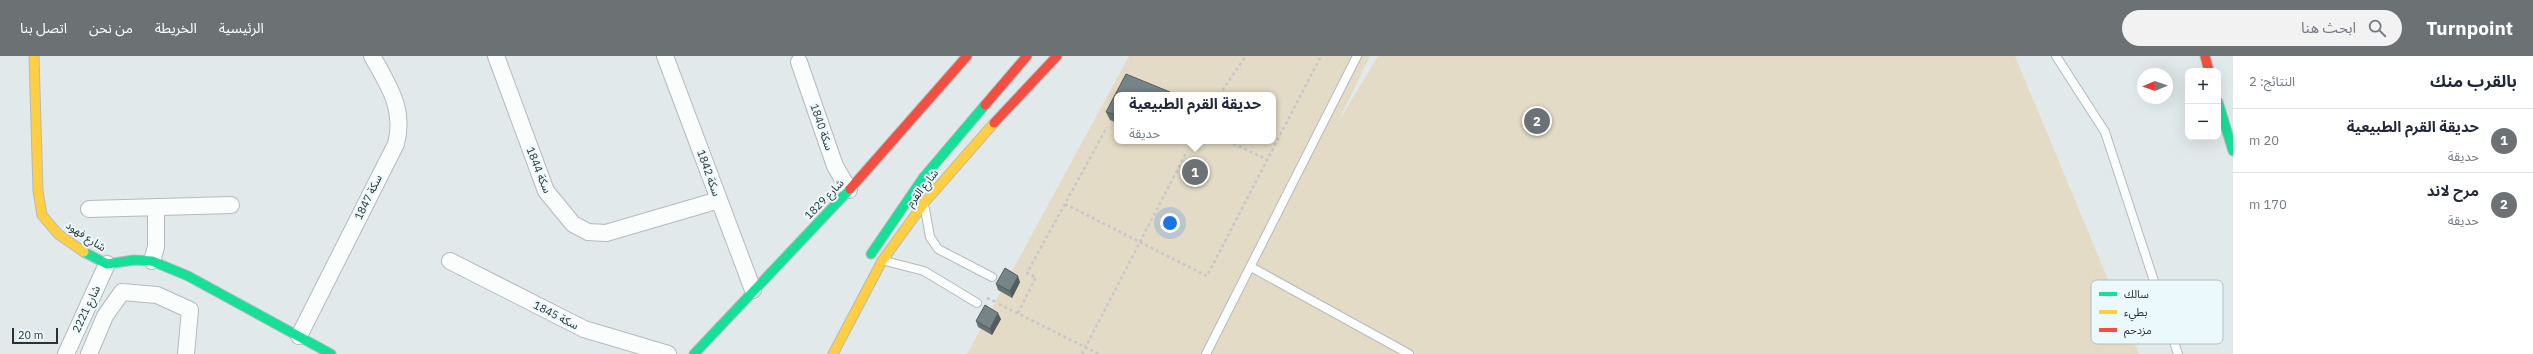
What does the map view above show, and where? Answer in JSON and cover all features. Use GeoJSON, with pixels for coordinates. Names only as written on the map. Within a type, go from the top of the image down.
{"type":"FeatureCollection","features":[{"type":"Feature","properties":{"kind":"street","name":"شارع فهود"},"geometry":{"type":"LineString","coordinates":[[34,56],[38,191],[42,215],[58,234],[81,250],[107,264],[134,260],[152,261],[188,276],[331,354]]}},
{"type":"Feature","properties":{"kind":"street","name":"سكة 1847"},"geometry":{"type":"LineString","coordinates":[[299,336],[396,144],[400,117],[397,104],[372,56]]}},
{"type":"Feature","properties":{"kind":"street","name":"سكة 1844"},"geometry":{"type":"LineString","coordinates":[[496,56],[546,191],[573,224],[588,232],[606,233],[719,200]]}},
{"type":"Feature","properties":{"kind":"street","name":"سكة 1842"},"geometry":{"type":"LineString","coordinates":[[665,56],[754,290]]}},
{"type":"Feature","properties":{"kind":"street","name":"1829 شارع"},"geometry":{"type":"LineString","coordinates":[[694,354],[849,190],[967,56]]}},
{"type":"Feature","properties":{"kind":"street","name":"شارع القرم"},"geometry":{"type":"LineString","coordinates":[[865,264],[876,243],[923,178],[998,87],[1027,56]]}},
{"type":"Feature","properties":{"kind":"street","name":"شارع القرم"},"geometry":{"type":"LineString","coordinates":[[833,354],[882,261],[924,203],[1014,100],[1057,56]]}},
{"type":"Feature","properties":{"kind":"street"},"geometry":{"type":"LineString","coordinates":[[2200,56],[2206,68]]}},
{"type":"Feature","properties":{"kind":"street"},"geometry":{"type":"LineString","coordinates":[[2204,56],[2207,68]]}},
{"type":"Feature","properties":{"kind":"street","name":"سكة 1840"},"geometry":{"type":"LineString","coordinates":[[799,62],[835,166],[849,190]]}},
{"type":"Feature","properties":{"kind":"street"},"geometry":{"type":"LineString","coordinates":[[2219,104],[2233,151]]}},
{"type":"Feature","properties":{"kind":"street"},"geometry":{"type":"LineString","coordinates":[[89,209],[231,205]]}},
{"type":"Feature","properties":{"kind":"street"},"geometry":{"type":"LineString","coordinates":[[152,261],[156,247],[156,207]]}},
{"type":"Feature","properties":{"kind":"street","name":"1845 سكة"},"geometry":{"type":"LineString","coordinates":[[450,261],[584,329],[668,354]]}},
{"type":"Feature","properties":{"kind":"street","name":"شارع 2221"},"geometry":{"type":"LineString","coordinates":[[66,354],[107,264]]}},
{"type":"Feature","properties":{"kind":"street"},"geometry":{"type":"LineString","coordinates":[[72,338],[90,351],[105,316],[122,292],[157,295],[190,310],[186,354]]}},
{"type":"Feature","properties":{"kind":"lane"},"geometry":{"type":"LineString","coordinates":[[1206,354],[1357,56]]}},
{"type":"Feature","properties":{"kind":"lane"},"geometry":{"type":"LineString","coordinates":[[2056,56],[2105,132],[2154,280]]}},
{"type":"Feature","properties":{"kind":"lane"},"geometry":{"type":"LineString","coordinates":[[924,203],[930,237],[938,249],[992,276]]}},
{"type":"Feature","properties":{"kind":"lane"},"geometry":{"type":"LineString","coordinates":[[882,261],[924,271],[977,303]]}},
{"type":"Feature","properties":{"kind":"lane"},"geometry":{"type":"LineString","coordinates":[[1251,266],[1409,354]]}},
{"type":"Feature","properties":{"kind":"lane"},"geometry":{"type":"LineString","coordinates":[[2175,344],[2178,354]]}},
{"type":"Feature","properties":{"kind":"path"},"geometry":{"type":"LineString","coordinates":[[1221,92],[1246,56]]}},
{"type":"Feature","properties":{"kind":"path"},"geometry":{"type":"LineString","coordinates":[[1065,204],[1207,276],[1321,56]]}},
{"type":"Feature","properties":{"kind":"path"},"geometry":{"type":"LineString","coordinates":[[1018,313],[1036,277],[1028,273],[1107,127]]}},
{"type":"Feature","properties":{"kind":"path"},"geometry":{"type":"LineString","coordinates":[[1234,144],[1268,160]]}},
{"type":"Feature","properties":{"kind":"path"},"geometry":{"type":"LineString","coordinates":[[1082,354],[1186,153]]}},
{"type":"Feature","properties":{"kind":"path"},"geometry":{"type":"LineString","coordinates":[[999,304],[1099,354]]}},
{"type":"Feature","properties":{"kind":"shaded area"},"geometry":{"type":"Polygon","coordinates":[[[1129,56],[1370,56],[1337,124],[1378,56],[2015,56],[2108,280],[2091,280],[2091,344],[2135,344],[2139,354],[967,354],[1129,56]]]}},
{"type":"Feature","properties":{"kind":"building"},"geometry":{"type":"Polygon","coordinates":[[[1126,74],[1170,92],[1117,92],[1126,74]]]}},
{"type":"Feature","properties":{"kind":"building"},"geometry":{"type":"Polygon","coordinates":[[[1114,97],[1114,114],[1106,112],[1114,97]]]}},
{"type":"Feature","properties":{"kind":"building"},"geometry":{"type":"Polygon","coordinates":[[[1005,268],[1018,276],[1010,291],[996,284],[1005,268]]]}},
{"type":"Feature","properties":{"kind":"building"},"geometry":{"type":"Polygon","coordinates":[[[985,305],[998,313],[990,329],[976,321],[985,305]]]}},
{"type":"Feature","properties":{"kind":"traffic: fast"},"geometry":{"type":"LineString","coordinates":[[2219,104],[2233,151]]}},
{"type":"Feature","properties":{"kind":"traffic: fast"},"geometry":{"type":"LineString","coordinates":[[871,254],[923,178],[985,105]]}},
{"type":"Feature","properties":{"kind":"traffic: fast"},"geometry":{"type":"LineString","coordinates":[[694,354],[850,189]]}},
{"type":"Feature","properties":{"kind":"traffic: fast"},"geometry":{"type":"LineString","coordinates":[[84,252],[107,264],[134,260],[152,261],[188,276],[331,354]]}},
{"type":"Feature","properties":{"kind":"traffic: slow"},"geometry":{"type":"LineString","coordinates":[[34,56],[38,191],[42,215],[58,234],[84,252]]}},
{"type":"Feature","properties":{"kind":"traffic: slow"},"geometry":{"type":"LineString","coordinates":[[833,354],[882,261],[924,203],[994,123]]}},
{"type":"Feature","properties":{"kind":"traffic: jam"},"geometry":{"type":"LineString","coordinates":[[850,189],[967,56]]}},
{"type":"Feature","properties":{"kind":"traffic: jam"},"geometry":{"type":"LineString","coordinates":[[985,105],[1027,56]]}},
{"type":"Feature","properties":{"kind":"traffic: jam"},"geometry":{"type":"LineString","coordinates":[[994,123],[1057,56]]}},
{"type":"Feature","properties":{"kind":"traffic: jam"},"geometry":{"type":"LineString","coordinates":[[2205,56],[2208,68]]}},
{"type":"Feature","properties":{"kind":"place","name":"مرح لاند"},"geometry":{"type":"Point","coordinates":[1537,121]}},
{"type":"Feature","properties":{"kind":"place","name":"حديقة القرم الطبيعية"},"geometry":{"type":"Point","coordinates":[1195,172]}}]}
